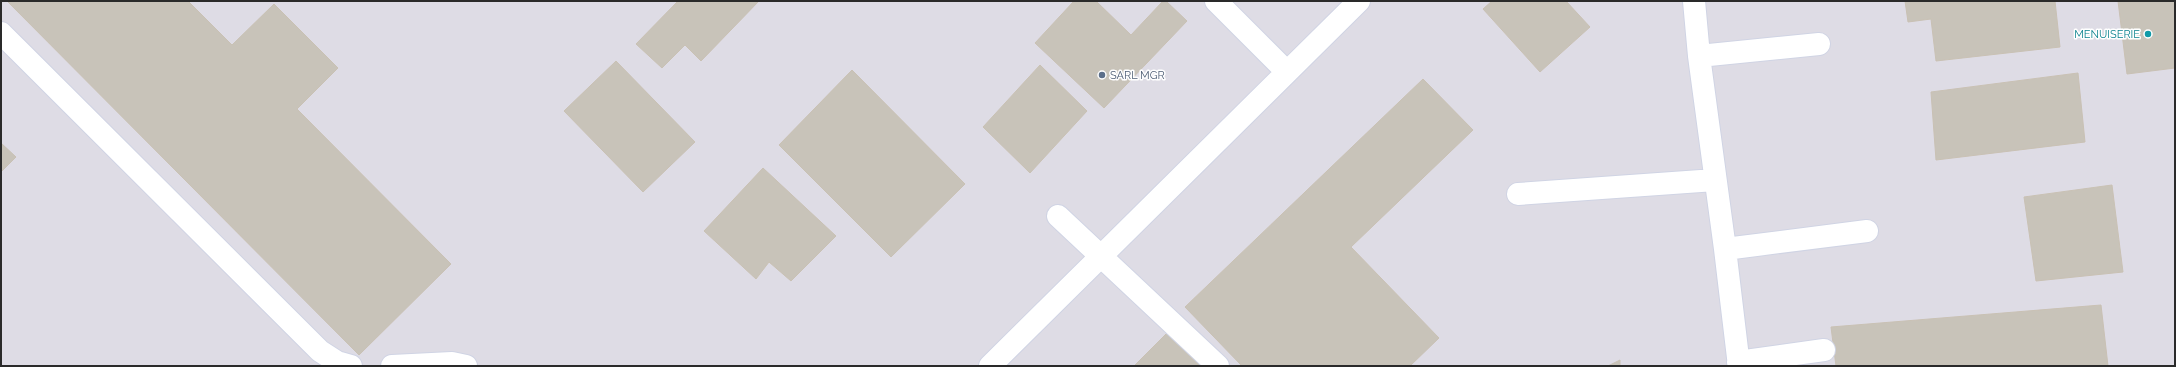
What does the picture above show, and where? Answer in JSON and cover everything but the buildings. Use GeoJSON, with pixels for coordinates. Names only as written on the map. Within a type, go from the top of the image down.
{"type":"FeatureCollection","features":[{"type":"Feature","properties":{"kind":"street"},"geometry":{"type":"LineString","coordinates":[[1216,1],[1288,72]]}},
{"type":"Feature","properties":{"kind":"street"},"geometry":{"type":"LineString","coordinates":[[990,366],[1359,1]]}},
{"type":"Feature","properties":{"kind":"street"},"geometry":{"type":"LineString","coordinates":[[1694,1],[1699,56],[1739,364],[1824,350]]}},
{"type":"Feature","properties":{"kind":"street"},"geometry":{"type":"LineString","coordinates":[[1,33],[320,351],[337,362],[351,366]]}},
{"type":"Feature","properties":{"kind":"street"},"geometry":{"type":"LineString","coordinates":[[1699,56],[1819,44]]}},
{"type":"Feature","properties":{"kind":"street"},"geometry":{"type":"LineString","coordinates":[[1518,194],[1715,180]]}},
{"type":"Feature","properties":{"kind":"street"},"geometry":{"type":"LineString","coordinates":[[1058,216],[1218,366]]}},
{"type":"Feature","properties":{"kind":"street"},"geometry":{"type":"LineString","coordinates":[[1725,249],[1867,231]]}},
{"type":"Feature","properties":{"kind":"street"},"geometry":{"type":"LineString","coordinates":[[392,366],[452,363],[466,366]]}},
{"type":"Feature","properties":{"kind":"shaded area"},"geometry":{"type":"Polygon","coordinates":[[[1,1],[2175,1],[2175,366],[1,366],[1,1]]]}},
{"type":"Feature","properties":{"kind":"place","name":"MENUISERIE"},"geometry":{"type":"Point","coordinates":[2148,34]}},
{"type":"Feature","properties":{"kind":"place","name":"SARL MGR"},"geometry":{"type":"Point","coordinates":[1102,75]}}]}
